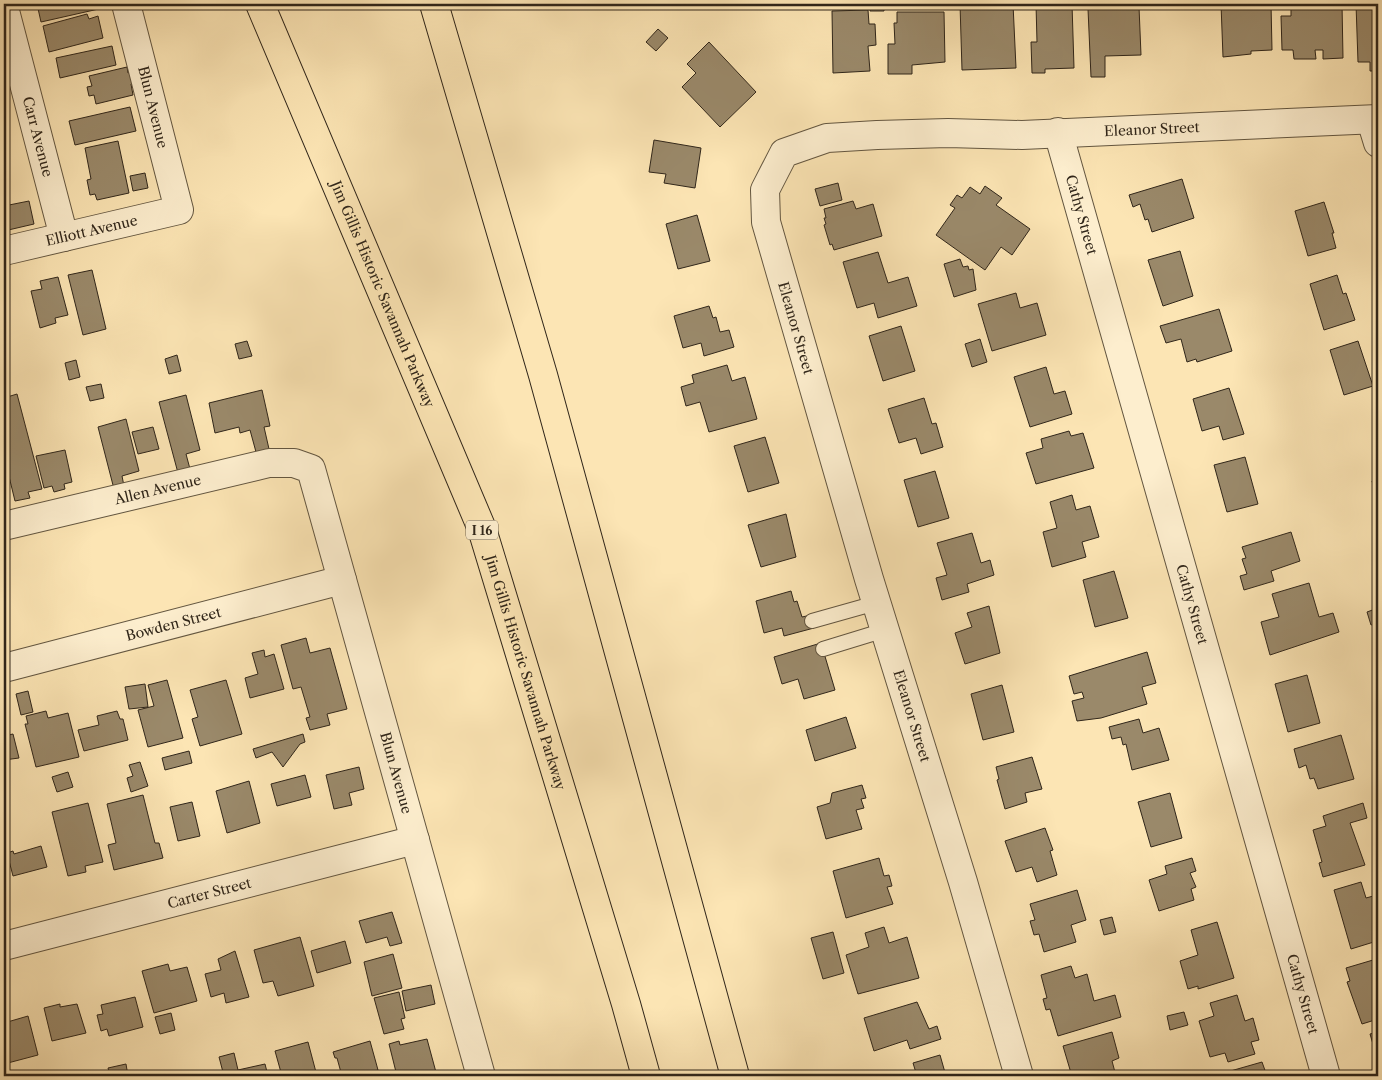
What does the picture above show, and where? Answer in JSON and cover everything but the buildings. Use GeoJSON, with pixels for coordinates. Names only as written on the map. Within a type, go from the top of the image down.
{"type":"FeatureCollection","features":[{"type":"Feature","properties":{"kind":"highway","name":"Jim Gillis Historic Savannah Parkway"},"geometry":{"type":"LineString","coordinates":[[260,4],[482,529],[626,1004],[646,1076]]}},
{"type":"Feature","properties":{"kind":"highway"},"geometry":{"type":"LineString","coordinates":[[434,4],[543,375],[735,1076]]}},
{"type":"Feature","properties":{"kind":"street","name":"Blun Avenue"},"geometry":{"type":"LineString","coordinates":[[126,4],[180,210]]}},
{"type":"Feature","properties":{"kind":"street","name":"Carr Avenue"},"geometry":{"type":"LineString","coordinates":[[4,6],[64,238]]}},
{"type":"Feature","properties":{"kind":"street","name":"Eleanor Street"},"geometry":{"type":"LineString","coordinates":[[1019,1076],[963,882],[876,603],[766,222],[766,190],[784,153],[827,138],[948,133],[1022,135],[1058,132],[1376,127]]}},
{"type":"Feature","properties":{"kind":"street","name":"Cathy Street"},"geometry":{"type":"LineString","coordinates":[[1058,132],[1326,1076]]}},
{"type":"Feature","properties":{"kind":"street","name":"Elliott Avenue"},"geometry":{"type":"LineString","coordinates":[[4,251],[180,210]]}},
{"type":"Feature","properties":{"kind":"street","name":"Allen Avenue"},"geometry":{"type":"LineString","coordinates":[[4,526],[270,463],[294,464],[311,469]]}},
{"type":"Feature","properties":{"kind":"street","name":"Blun Avenue"},"geometry":{"type":"LineString","coordinates":[[311,469],[481,1076]]}},
{"type":"Feature","properties":{"kind":"street","name":"Bowden Street"},"geometry":{"type":"LineString","coordinates":[[4,668],[342,580]]}},
{"type":"Feature","properties":{"kind":"street","name":"Carter Street"},"geometry":{"type":"LineString","coordinates":[[4,946],[415,840]]}},
{"type":"Feature","properties":{"kind":"lane"},"geometry":{"type":"LineString","coordinates":[[812,621],[876,603]]}},
{"type":"Feature","properties":{"kind":"lane"},"geometry":{"type":"LineString","coordinates":[[823,649],[885,630]]}}]}
